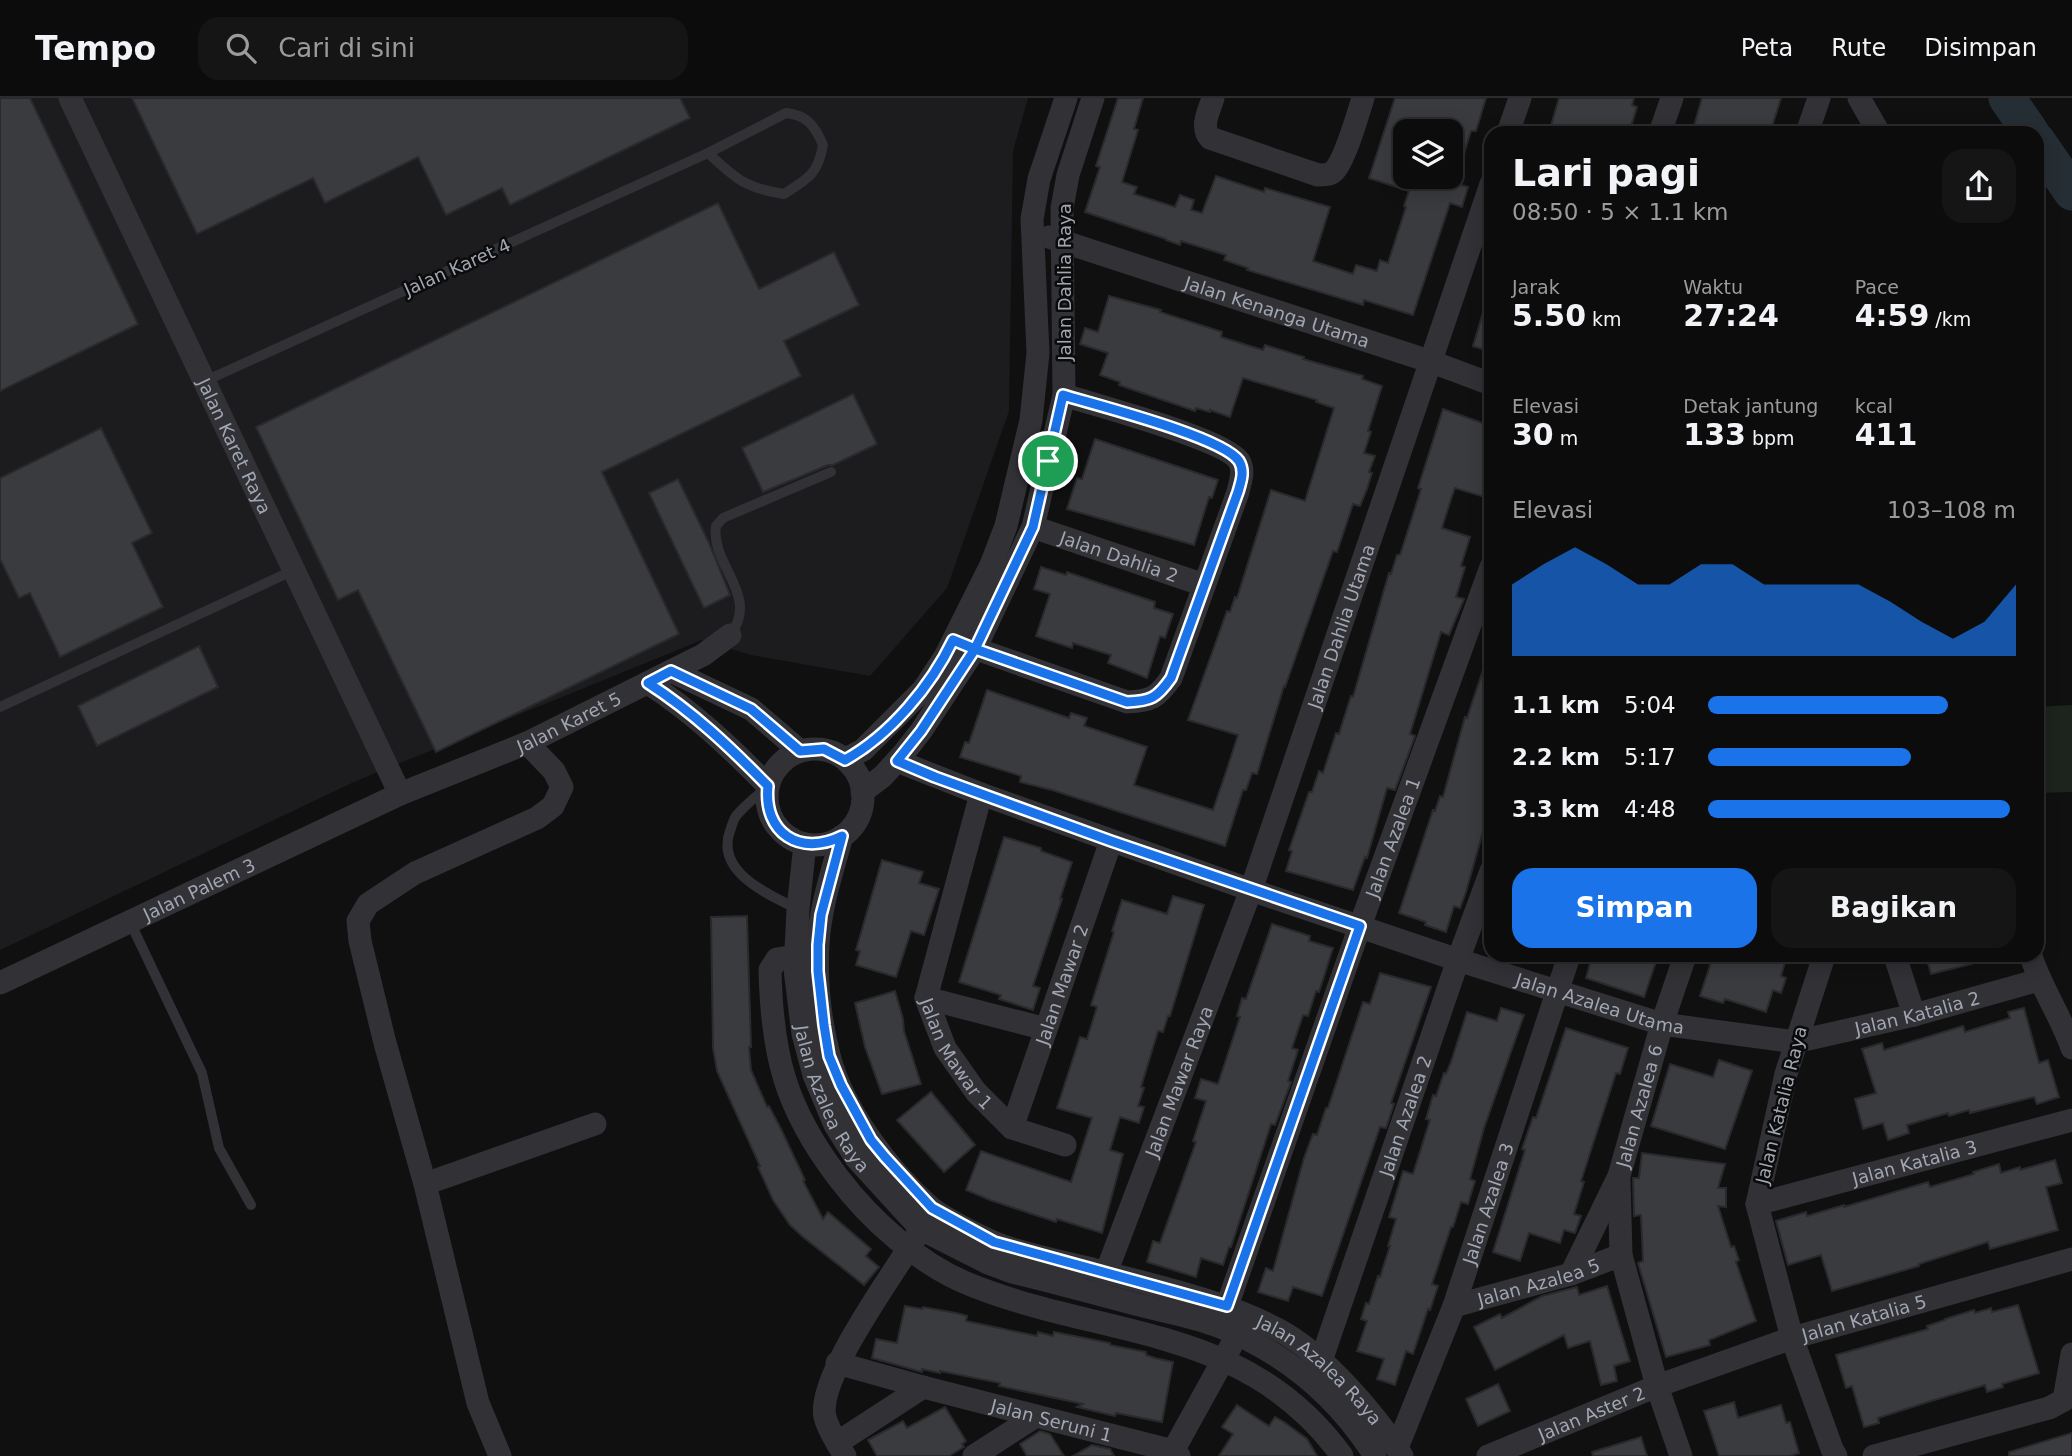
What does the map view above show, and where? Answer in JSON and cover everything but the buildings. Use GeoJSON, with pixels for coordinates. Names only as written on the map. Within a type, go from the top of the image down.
{"type":"FeatureCollection","features":[{"type":"Feature","properties":{"kind":"street","name":"Jalan Karet Raya"},"geometry":{"type":"LineString","coordinates":[[70,98],[400,794]]}},
{"type":"Feature","properties":{"kind":"street","name":"Jalan Dahlia Raya"},"geometry":{"type":"LineString","coordinates":[[845,760],[863,750],[923,690],[953,640],[1006,526],[1031,420],[1038,353],[1032,219],[1039,179],[1066,98]]}},
{"type":"Feature","properties":{"kind":"street","name":"Jalan Dahlia Raya"},"geometry":{"type":"LineString","coordinates":[[862,792],[883,776],[921,731],[975,649],[1033,527],[1063,395],[1062,208],[1068,175],[1093,98]]}},
{"type":"Feature","properties":{"kind":"street"},"geometry":{"type":"LineString","coordinates":[[1213,98],[1205,123],[1206,133],[1210,138],[1318,175],[1326,175],[1333,172],[1342,156],[1363,98]]}},
{"type":"Feature","properties":{"kind":"street"},"geometry":{"type":"LineString","coordinates":[[1510,126],[1520,98]]}},
{"type":"Feature","properties":{"kind":"street"},"geometry":{"type":"LineString","coordinates":[[1662,126],[1672,98]]}},
{"type":"Feature","properties":{"kind":"street"},"geometry":{"type":"LineString","coordinates":[[1809,126],[1819,98]]}},
{"type":"Feature","properties":{"kind":"street"},"geometry":{"type":"LineString","coordinates":[[1859,98],[1875,126]]}},
{"type":"Feature","properties":{"kind":"street","name":"Jalan Dahlia Utama"},"geometry":{"type":"LineString","coordinates":[[1251,890],[1484,205]]}},
{"type":"Feature","properties":{"kind":"street","name":"Jalan Kenanga Utama"},"geometry":{"type":"LineString","coordinates":[[1033,233],[1432,362],[1484,381]]}},
{"type":"Feature","properties":{"kind":"street"},"geometry":{"type":"LineString","coordinates":[[953,640],[1127,702],[1146,701],[1160,693],[1171,678],[1238,492],[1242,475],[1240,462],[1231,453],[1196,436],[1063,395]]}},
{"type":"Feature","properties":{"kind":"street","name":"Jalan Dahlia 2"},"geometry":{"type":"LineString","coordinates":[[1033,527],[1204,585]]}},
{"type":"Feature","properties":{"kind":"street","name":"Jalan Azalea 1"},"geometry":{"type":"LineString","coordinates":[[1227,1306],[1360,926],[1484,586]]}},
{"type":"Feature","properties":{"kind":"street","name":"Jalan Karet 5"},"geometry":{"type":"LineString","coordinates":[[400,794],[527,743],[703,655],[730,635]]}},
{"type":"Feature","properties":{"kind":"street"},"geometry":{"type":"LineString","coordinates":[[671,671],[751,709],[800,751]]}},
{"type":"Feature","properties":{"kind":"street"},"geometry":{"type":"LineString","coordinates":[[648,683],[672,698],[721,738],[768,786]]}},
{"type":"Feature","properties":{"kind":"street"},"geometry":{"type":"LineString","coordinates":[[500,1456],[478,1402],[425,1184],[385,1043],[360,942],[358,921],[368,904],[415,873],[537,818],[553,806],[562,787],[558,778],[527,743]]}},
{"type":"Feature","properties":{"kind":"street"},"geometry":{"type":"LineString","coordinates":[[824,749],[845,760],[860,779],[862,792],[858,817],[842,836],[818,845],[793,840],[774,823],[766,799],[768,786],[779,764],[800,751],[824,749]]}},
{"type":"Feature","properties":{"kind":"street","name":"Jalan Azalea Utama"},"geometry":{"type":"LineString","coordinates":[[897,761],[981,794],[1251,890],[1458,960],[1662,1024],[1795,1042]]}},
{"type":"Feature","properties":{"kind":"street","name":"Jalan Palem 3"},"geometry":{"type":"LineString","coordinates":[[0,983],[400,794]]}},
{"type":"Feature","properties":{"kind":"street","name":"Jalan Mawar 1"},"geometry":{"type":"LineString","coordinates":[[981,794],[926,998],[945,1048],[976,1092],[1012,1128],[1065,1145]]}},
{"type":"Feature","properties":{"kind":"street","name":"Jalan Azalea Raya"},"geometry":{"type":"LineString","coordinates":[[842,836],[821,915],[818,945],[818,971],[829,1056],[849,1101],[871,1140],[932,1208],[994,1242],[1227,1306],[1279,1330],[1321,1361],[1381,1423],[1400,1452]]}},
{"type":"Feature","properties":{"kind":"street","name":"Jalan Mawar 2"},"geometry":{"type":"LineString","coordinates":[[1012,1128],[1111,841]]}},
{"type":"Feature","properties":{"kind":"street","name":"Jalan Azalea Raya"},"geometry":{"type":"LineString","coordinates":[[805,844],[795,956],[803,1034],[824,1102],[835,1125],[915,1239],[1012,1272],[1216,1325],[1265,1348],[1308,1377],[1341,1408],[1375,1456]]}},
{"type":"Feature","properties":{"kind":"street","name":"Jalan Mawar Raya"},"geometry":{"type":"LineString","coordinates":[[1106,1273],[1251,890]]}},
{"type":"Feature","properties":{"kind":"street","name":"Jalan Azalea 2"},"geometry":{"type":"LineString","coordinates":[[1321,1361],[1484,890]]}},
{"type":"Feature","properties":{"kind":"street","name":"Jalan Azalea 3"},"geometry":{"type":"LineString","coordinates":[[1400,1452],[1454,1306],[1567,962]]}},
{"type":"Feature","properties":{"kind":"street","name":"Jalan Azalea 6"},"geometry":{"type":"LineString","coordinates":[[1571,1274],[1619,1176],[1662,1024],[1683,962]]}},
{"type":"Feature","properties":{"kind":"street","name":"Jalan Katalia Raya"},"geometry":{"type":"LineString","coordinates":[[1822,962],[1795,1042],[1774,1118],[1757,1203],[1792,1338],[1836,1456]]}},
{"type":"Feature","properties":{"kind":"street"},"geometry":{"type":"LineString","coordinates":[[1897,962],[1914,1015]]}},
{"type":"Feature","properties":{"kind":"street"},"geometry":{"type":"LineString","coordinates":[[2033,962],[2039,980],[2064,1025],[2072,1048]]}},
{"type":"Feature","properties":{"kind":"street","name":"Jalan Katalia 2"},"geometry":{"type":"LineString","coordinates":[[1795,1042],[1914,1015],[2039,980]]}},
{"type":"Feature","properties":{"kind":"street"},"geometry":{"type":"LineString","coordinates":[[926,998],[1046,1029]]}},
{"type":"Feature","properties":{"kind":"street","name":"Jalan Katalia 3"},"geometry":{"type":"LineString","coordinates":[[1757,1203],[2072,1120]]}},
{"type":"Feature","properties":{"kind":"street"},"geometry":{"type":"LineString","coordinates":[[425,1184],[595,1124]]}},
{"type":"Feature","properties":{"kind":"street","name":"Jalan Azalea 6"},"geometry":{"type":"LineString","coordinates":[[1619,1176],[1621,1255],[1657,1386],[1681,1456]]}},
{"type":"Feature","properties":{"kind":"street"},"geometry":{"type":"LineString","coordinates":[[923,1387],[841,1449],[825,1417],[825,1401],[837,1363],[932,1208]]}},
{"type":"Feature","properties":{"kind":"street"},"geometry":{"type":"LineString","coordinates":[[915,1239],[969,1285],[1034,1305],[1169,1339],[1224,1359],[1273,1388],[1305,1413],[1342,1456]]}},
{"type":"Feature","properties":{"kind":"street","name":"Jalan Azalea 5"},"geometry":{"type":"LineString","coordinates":[[1454,1306],[1571,1274],[1621,1255]]}},
{"type":"Feature","properties":{"kind":"street","name":"Jalan Katalia 5"},"geometry":{"type":"LineString","coordinates":[[1657,1386],[1792,1338],[2072,1259]]}},
{"type":"Feature","properties":{"kind":"street"},"geometry":{"type":"LineString","coordinates":[[1172,1454],[1237,1335]]}},
{"type":"Feature","properties":{"kind":"street"},"geometry":{"type":"LineString","coordinates":[[1874,1456],[2049,1408],[2064,1400],[2072,1354]]}},
{"type":"Feature","properties":{"kind":"street","name":"Jalan Seruni 1"},"geometry":{"type":"LineString","coordinates":[[837,1363],[1172,1454]]}},
{"type":"Feature","properties":{"kind":"street","name":"Jalan Aster 2"},"geometry":{"type":"LineString","coordinates":[[1488,1456],[1532,1447],[1657,1386]]}},
{"type":"Feature","properties":{"kind":"street"},"geometry":{"type":"LineString","coordinates":[[974,1456],[1036,1416]]}},
{"type":"Feature","properties":{"kind":"lane","name":"Jalan Karet 4"},"geometry":{"type":"LineString","coordinates":[[205,381],[709,153],[786,113],[809,121],[823,145],[820,163],[806,181],[783,194],[756,189],[740,180],[709,153]]}},
{"type":"Feature","properties":{"kind":"lane"},"geometry":{"type":"LineString","coordinates":[[730,635],[737,626],[741,606],[716,541],[716,526],[723,518],[831,472]]}},
{"type":"Feature","properties":{"kind":"lane"},"geometry":{"type":"LineString","coordinates":[[0,707],[294,570]]}},
{"type":"Feature","properties":{"kind":"lane"},"geometry":{"type":"LineString","coordinates":[[768,786],[735,817],[727,839],[729,856],[742,876],[763,892],[798,909]]}},
{"type":"Feature","properties":{"kind":"lane"},"geometry":{"type":"LineString","coordinates":[[130,922],[202,1073],[219,1148],[251,1206]]}},
{"type":"Feature","properties":{"kind":"shaded area"},"geometry":{"type":"Polygon","coordinates":[[[0,98],[1028,98],[1013,151],[1009,411],[947,588],[870,676],[751,655],[702,640],[356,781],[0,950],[0,98]]]}},
{"type":"Feature","properties":{"kind":"shaded area"},"geometry":{"type":"Polygon","coordinates":[[[2072,705],[2072,792],[2044,793],[2044,707],[2072,705]]]}},
{"type":"Feature","properties":{"kind":"waterway"},"geometry":{"type":"LineString","coordinates":[[2007,98],[2026,126]]}},
{"type":"Feature","properties":{"kind":"waterway"},"geometry":{"type":"LineString","coordinates":[[2044,151],[2072,192]]}},
{"type":"Feature","properties":{"kind":"route"},"geometry":{"type":"LineString","coordinates":[[1048,461],[1033,527],[975,649],[953,640],[923,690],[863,750],[845,760],[824,749],[800,751],[751,709],[671,671],[648,683],[672,698],[721,738],[768,786],[766,799],[769,811],[782,833],[793,840],[818,845],[842,836],[821,915],[818,945],[818,971],[829,1056],[841,1085],[871,1140],[900,1175],[932,1208],[994,1242],[1227,1306],[1360,926],[1111,841],[897,761],[921,731],[975,649],[1127,702],[1146,701],[1160,693],[1171,678],[1238,492],[1242,475],[1240,462],[1231,453],[1196,436],[1063,395],[1048,461]]}}]}
